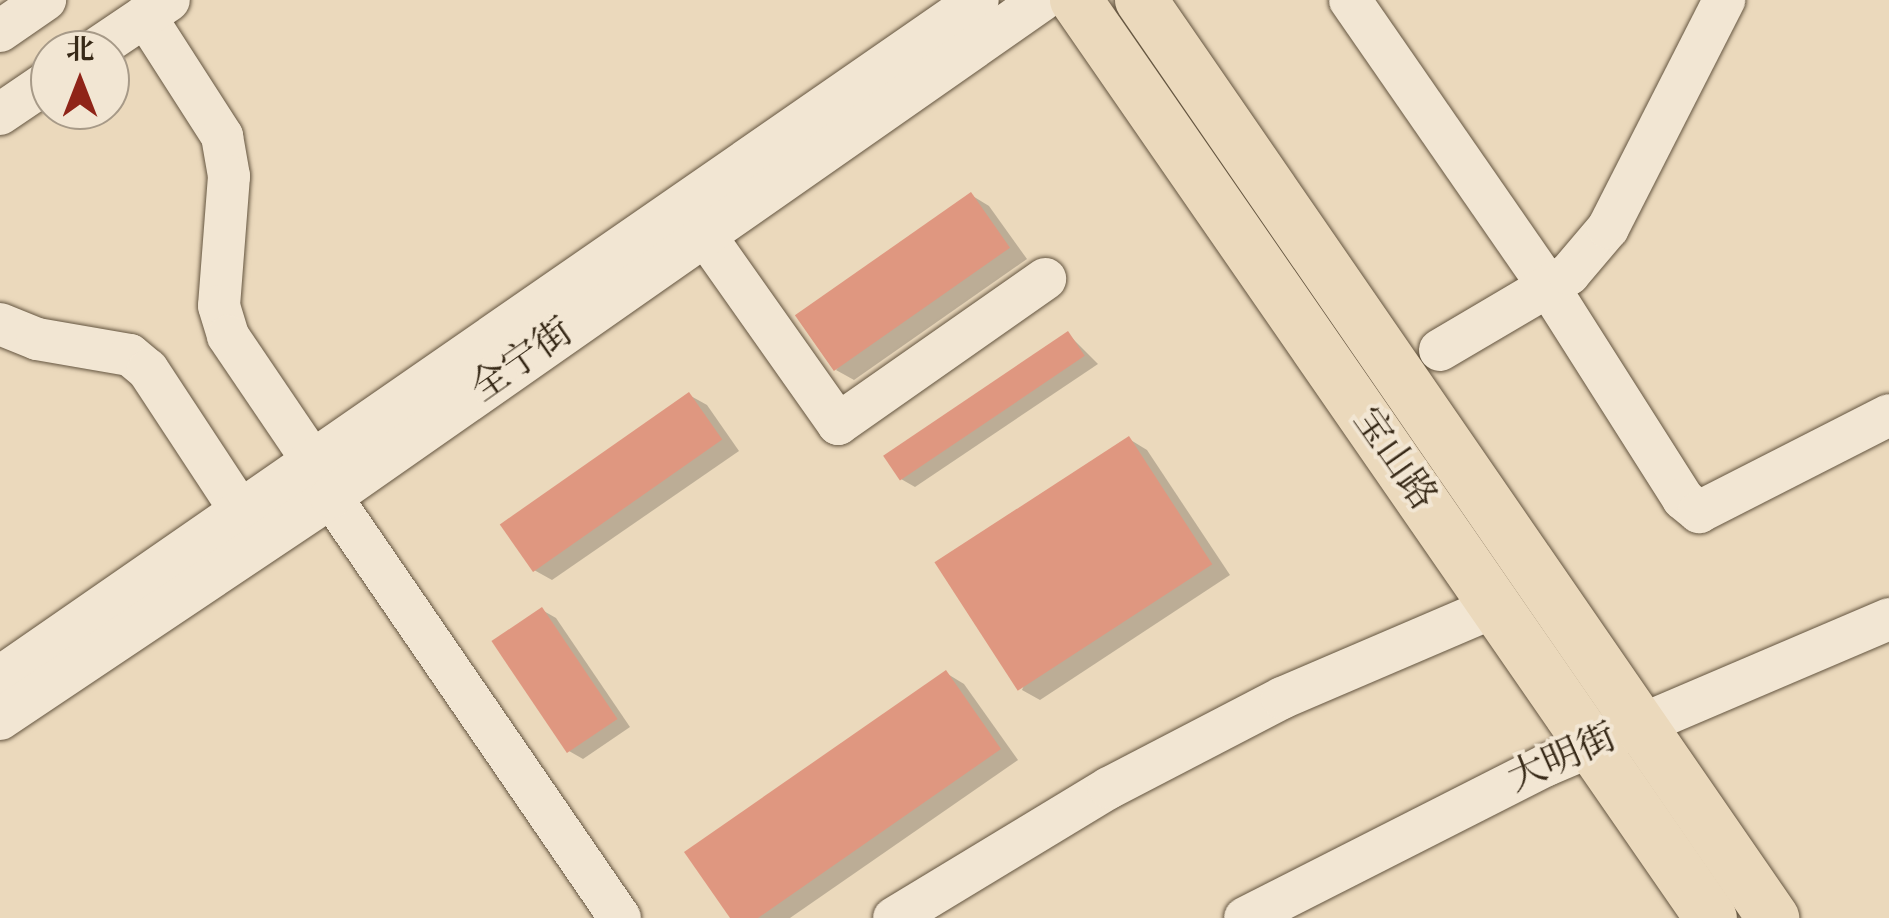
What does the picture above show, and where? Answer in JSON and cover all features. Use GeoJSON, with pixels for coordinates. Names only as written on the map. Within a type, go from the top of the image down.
{"type":"FeatureCollection","features":[{"type":"Feature","properties":{"kind":"main road","name":"宝山路"},"geometry":{"type":"LineString","coordinates":[[1076,0],[1494,607],[1625,747],[1772,918]]}},
{"type":"Feature","properties":{"kind":"main road","name":"宝山路"},"geometry":{"type":"LineString","coordinates":[[1141,0],[1625,747],[1711,918]]}},
{"type":"Feature","properties":{"kind":"street"},"geometry":{"type":"LineString","coordinates":[[0,30],[46,0]]}},
{"type":"Feature","properties":{"kind":"street","name":"全宁街"},"geometry":{"type":"LineString","coordinates":[[695,220],[978,0]]}},
{"type":"Feature","properties":{"kind":"street","name":"全宁街"},"geometry":{"type":"LineString","coordinates":[[0,719],[318,475],[695,220],[1042,0]]}},
{"type":"Feature","properties":{"kind":"street"},"geometry":{"type":"LineString","coordinates":[[1350,0],[1548,286],[1683,499],[1699,512],[1889,415]]}},
{"type":"Feature","properties":{"kind":"street"},"geometry":{"type":"LineString","coordinates":[[1440,350],[1569,274],[1608,228],[1724,0]]}},
{"type":"Feature","properties":{"kind":"street"},"geometry":{"type":"LineString","coordinates":[[125,30],[157,8],[222,136],[229,176],[219,306],[228,336],[318,475],[620,918]]}},
{"type":"Feature","properties":{"kind":"street"},"geometry":{"type":"LineString","coordinates":[[0,114],[30,94]]}},
{"type":"Feature","properties":{"kind":"street"},"geometry":{"type":"LineString","coordinates":[[695,220],[838,424],[1045,279]]}},
{"type":"Feature","properties":{"kind":"street"},"geometry":{"type":"LineString","coordinates":[[0,324],[37,339],[130,355],[148,370],[242,512]]}},
{"type":"Feature","properties":{"kind":"street","name":"全宁街"},"geometry":{"type":"LineString","coordinates":[[0,677],[242,512],[318,475]]}},
{"type":"Feature","properties":{"kind":"street"},"geometry":{"type":"LineString","coordinates":[[894,918],[1109,788],[1282,698],[1494,607]]}},
{"type":"Feature","properties":{"kind":"street","name":"大明街"},"geometry":{"type":"LineString","coordinates":[[1290,918],[1625,747],[1889,619]]}},
{"type":"Feature","properties":{"kind":"street","name":"大明街"},"geometry":{"type":"LineString","coordinates":[[1245,918],[1625,747],[1889,652]]}},
{"type":"Feature","properties":{"kind":"building"},"geometry":{"type":"Polygon","coordinates":[[[971,192],[1010,248],[834,371],[795,315],[971,192]]]}},
{"type":"Feature","properties":{"kind":"building"},"geometry":{"type":"Polygon","coordinates":[[[1068,331],[1085,356],[900,481],[883,456],[1068,331]]]}},
{"type":"Feature","properties":{"kind":"building"},"geometry":{"type":"Polygon","coordinates":[[[689,392],[722,440],[533,572],[500,524],[689,392]]]}},
{"type":"Feature","properties":{"kind":"building"},"geometry":{"type":"Polygon","coordinates":[[[1129,436],[1212,564],[1018,691],[934,562],[1129,436]]]}},
{"type":"Feature","properties":{"kind":"building"},"geometry":{"type":"Polygon","coordinates":[[[542,607],[617,719],[567,753],[491,641],[542,607]]]}},
{"type":"Feature","properties":{"kind":"building"},"geometry":{"type":"Polygon","coordinates":[[[946,670],[1001,749],[758,918],[730,918],[684,852],[946,670]]]}}]}
